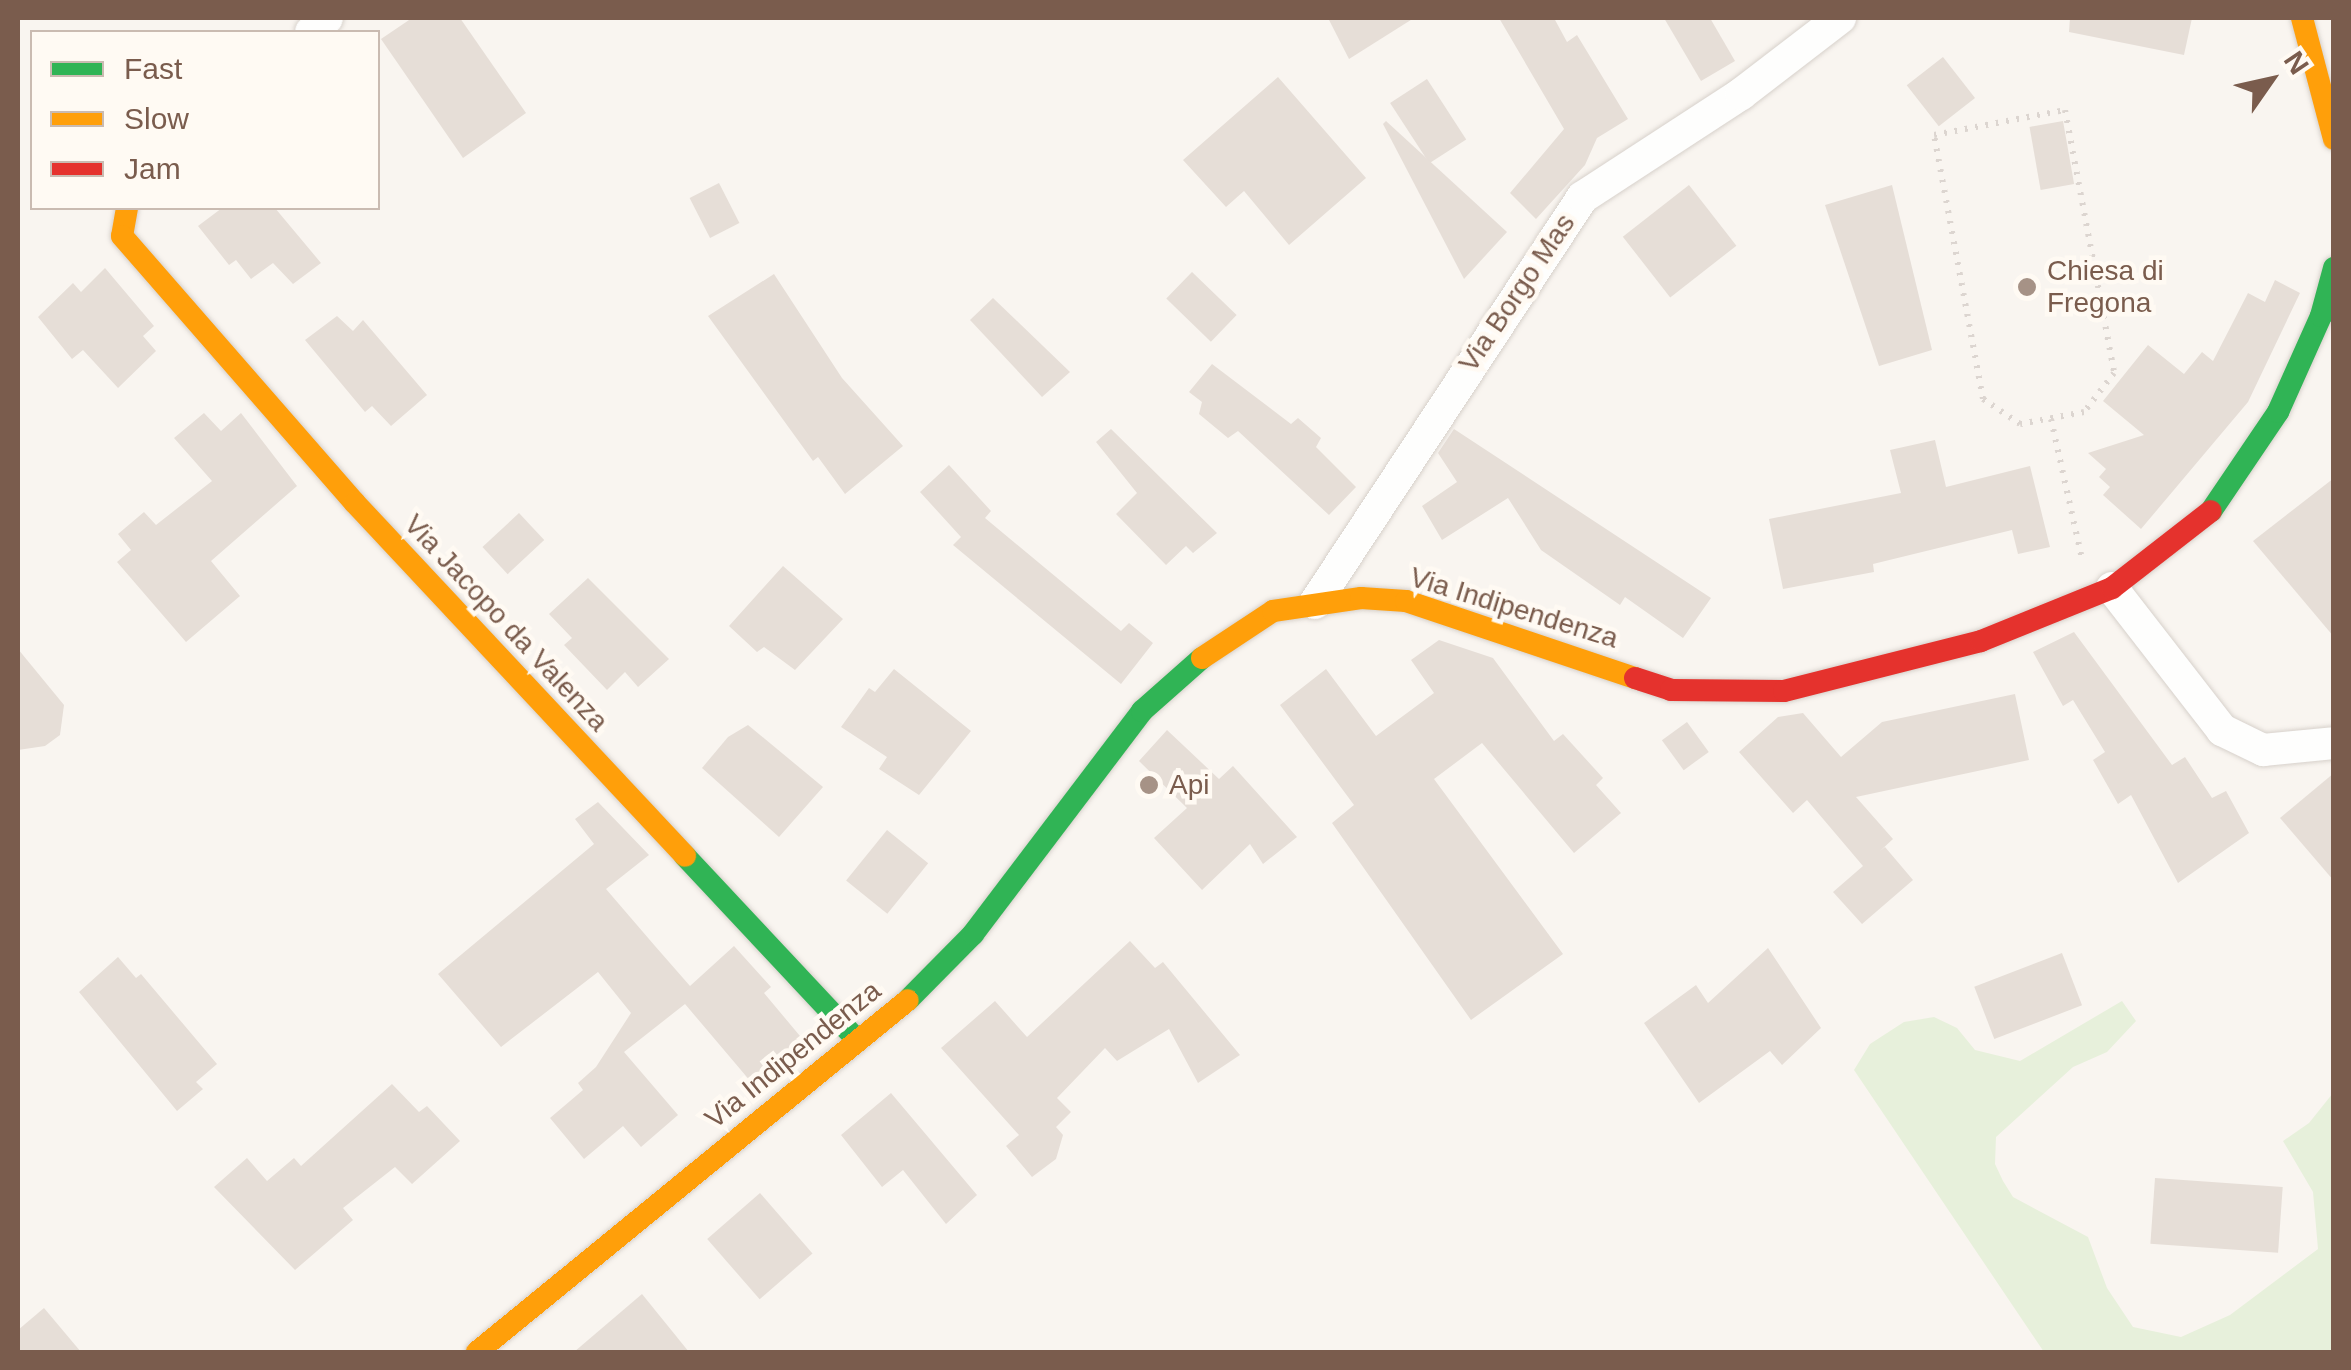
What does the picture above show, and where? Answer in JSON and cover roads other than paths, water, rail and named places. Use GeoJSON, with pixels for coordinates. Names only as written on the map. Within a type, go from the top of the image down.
{"type":"FeatureCollection","features":[{"type":"Feature","properties":{"kind":"main road"},"geometry":{"type":"LineString","coordinates":[[2302,18],[2334,139]]}},
{"type":"Feature","properties":{"kind":"main road","name":"Via Jacopo da Valenza"},"geometry":{"type":"LineString","coordinates":[[127,210],[122,236],[487,648],[858,1041]]}},
{"type":"Feature","properties":{"kind":"main road","name":"Via Indipendenza"},"geometry":{"type":"LineString","coordinates":[[477,1352],[858,1041],[973,934],[1142,710],[1205,654],[1273,611],[1315,603],[1406,602],[1670,690],[1729,694],[1784,691],[1981,641],[2112,588],[2206,519],[2235,482],[2278,412],[2321,316],[2334,268]]}},
{"type":"Feature","properties":{"kind":"street","name":"Via Borgo Mas"},"geometry":{"type":"LineString","coordinates":[[1315,603],[1583,197],[1741,94],[1840,18]]}},
{"type":"Feature","properties":{"kind":"street"},"geometry":{"type":"LineString","coordinates":[[2112,588],[2222,730],[2263,750],[2334,743]]}},
{"type":"Feature","properties":{"kind":"place","name":"Chiesa di Fregona"},"geometry":{"type":"Point","coordinates":[2027,287]}},
{"type":"Feature","properties":{"kind":"place","name":"Api"},"geometry":{"type":"Point","coordinates":[1149,785]}}]}
